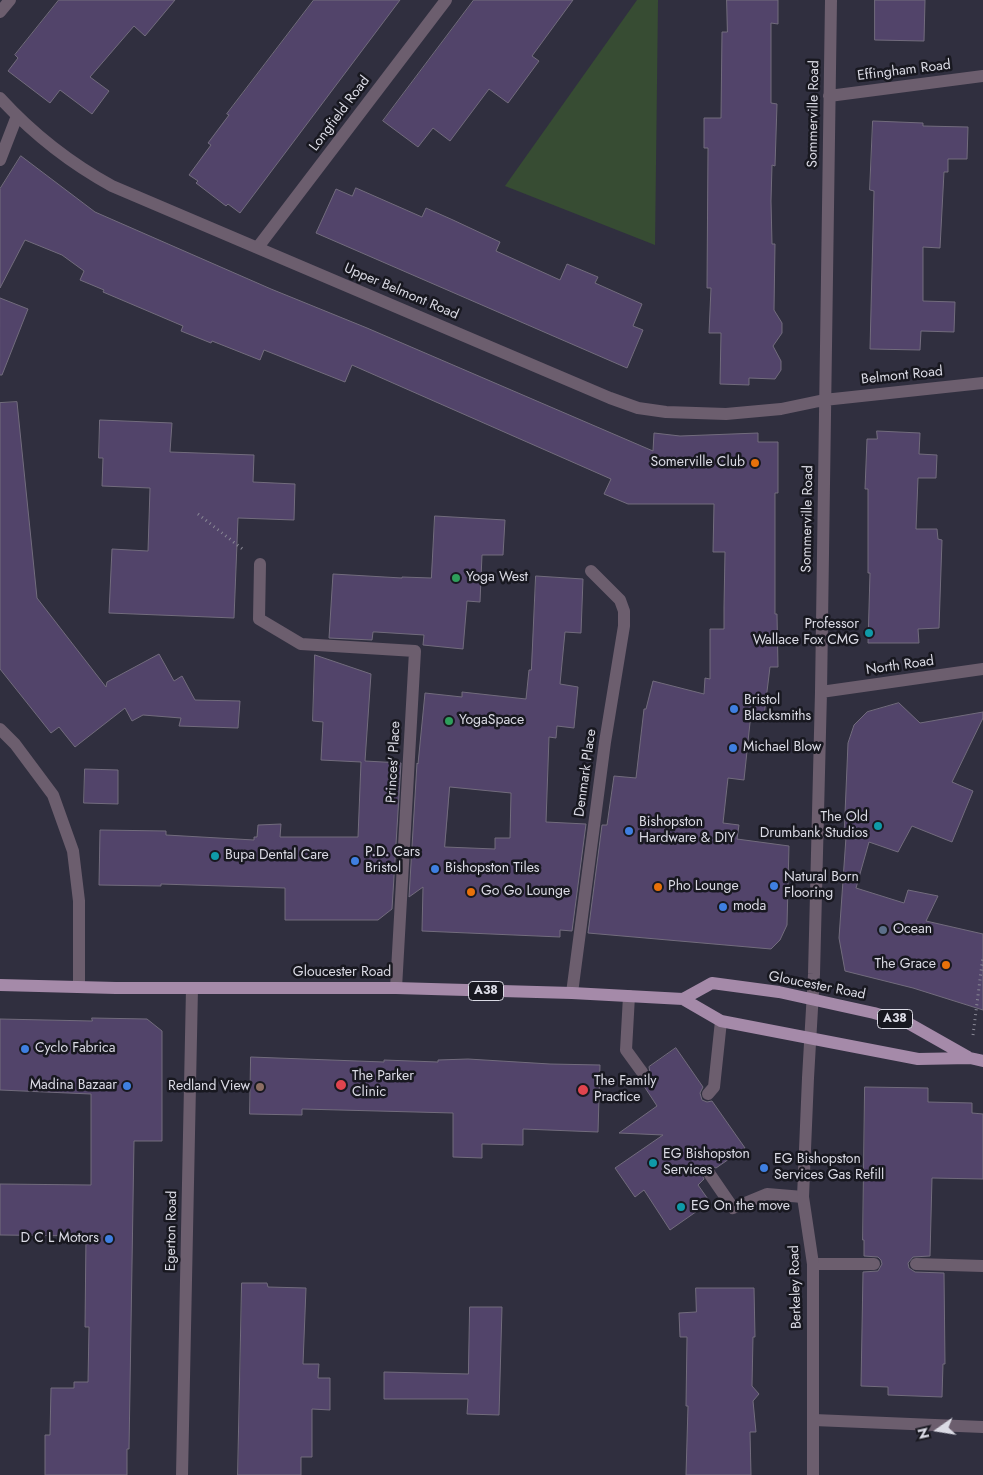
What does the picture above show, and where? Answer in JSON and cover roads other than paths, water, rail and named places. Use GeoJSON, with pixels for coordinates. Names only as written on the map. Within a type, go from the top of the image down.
{"type":"FeatureCollection","features":[{"type":"Feature","properties":{"kind":"main road","name":"Gloucester Road"},"geometry":{"type":"LineString","coordinates":[[683,999],[712,983],[779,992],[874,1013],[908,1023],[970,1058]]}},
{"type":"Feature","properties":{"kind":"main road","name":"Gloucester Road"},"geometry":{"type":"LineString","coordinates":[[0,985],[192,988],[396,988],[572,993],[683,999],[721,1021],[918,1059],[970,1058],[983,1061]]}},
{"type":"Feature","properties":{"kind":"street"},"geometry":{"type":"LineString","coordinates":[[0,12],[10,0]]}},
{"type":"Feature","properties":{"kind":"street","name":"Longfield Road"},"geometry":{"type":"LineString","coordinates":[[258,247],[446,0]]}},
{"type":"Feature","properties":{"kind":"street","name":"Sommerville Road"},"geometry":{"type":"LineString","coordinates":[[811,1038],[821,692],[830,0]]}},
{"type":"Feature","properties":{"kind":"street","name":"Effingham Road"},"geometry":{"type":"LineString","coordinates":[[829,96],[983,76]]}},
{"type":"Feature","properties":{"kind":"street","name":"Upper Belmont Road"},"geometry":{"type":"LineString","coordinates":[[0,98],[17,116],[62,155],[104,181],[610,398],[638,408],[666,412],[726,414],[781,409],[824,400]]}},
{"type":"Feature","properties":{"kind":"street"},"geometry":{"type":"LineString","coordinates":[[0,160],[17,116]]}},
{"type":"Feature","properties":{"kind":"street","name":"Belmont Road"},"geometry":{"type":"LineString","coordinates":[[824,400],[983,383]]}},
{"type":"Feature","properties":{"kind":"street","name":"Princes' Place"},"geometry":{"type":"LineString","coordinates":[[260,564],[259,619],[302,644],[415,651],[396,988]]}},
{"type":"Feature","properties":{"kind":"street","name":"Denmark Place"},"geometry":{"type":"LineString","coordinates":[[572,993],[605,742],[624,626],[624,611],[620,600],[610,588],[590,571]]}},
{"type":"Feature","properties":{"kind":"street","name":"North Road"},"geometry":{"type":"LineString","coordinates":[[821,692],[983,668]]}},
{"type":"Feature","properties":{"kind":"street"},"geometry":{"type":"LineString","coordinates":[[0,729],[15,744],[53,794],[73,851],[79,900],[79,987]]}},
{"type":"Feature","properties":{"kind":"street","name":"Egerton Road"},"geometry":{"type":"LineString","coordinates":[[182,1475],[192,988]]}},
{"type":"Feature","properties":{"kind":"street"},"geometry":{"type":"LineString","coordinates":[[629,996],[626,1050],[642,1072]]}},
{"type":"Feature","properties":{"kind":"street"},"geometry":{"type":"LineString","coordinates":[[708,1094],[714,1087],[721,1021]]}},
{"type":"Feature","properties":{"kind":"street","name":"Berkeley Road"},"geometry":{"type":"LineString","coordinates":[[811,1038],[803,1197],[813,1264],[813,1475]]}},
{"type":"Feature","properties":{"kind":"street"},"geometry":{"type":"LineString","coordinates":[[709,1173],[733,1208],[767,1194],[803,1197]]}},
{"type":"Feature","properties":{"kind":"street"},"geometry":{"type":"LineString","coordinates":[[813,1264],[874,1264]]}},
{"type":"Feature","properties":{"kind":"street"},"geometry":{"type":"LineString","coordinates":[[916,1264],[983,1266]]}},
{"type":"Feature","properties":{"kind":"street"},"geometry":{"type":"LineString","coordinates":[[814,1420],[983,1427]]}},
{"type":"Feature","properties":{"kind":"place","name":"Somerville Club"},"geometry":{"type":"Point","coordinates":[755,463]}},
{"type":"Feature","properties":{"kind":"place","name":"Yoga West"},"geometry":{"type":"Point","coordinates":[456,578]}},
{"type":"Feature","properties":{"kind":"place","name":"Professor Wallace Fox CMG"},"geometry":{"type":"Point","coordinates":[869,633]}},
{"type":"Feature","properties":{"kind":"place","name":"Bristol Blacksmiths"},"geometry":{"type":"Point","coordinates":[734,709]}},
{"type":"Feature","properties":{"kind":"place","name":"YogaSpace"},"geometry":{"type":"Point","coordinates":[449,721]}},
{"type":"Feature","properties":{"kind":"place","name":"Michael Blow"},"geometry":{"type":"Point","coordinates":[733,748]}},
{"type":"Feature","properties":{"kind":"place","name":"The Old Drumbank Studios"},"geometry":{"type":"Point","coordinates":[878,826]}},
{"type":"Feature","properties":{"kind":"place","name":"Bishopston Hardware & DIY"},"geometry":{"type":"Point","coordinates":[629,831]}},
{"type":"Feature","properties":{"kind":"place","name":"Bupa Dental Care"},"geometry":{"type":"Point","coordinates":[215,856]}},
{"type":"Feature","properties":{"kind":"place","name":"P.D. Cars Bristol"},"geometry":{"type":"Point","coordinates":[355,861]}},
{"type":"Feature","properties":{"kind":"place","name":"Bishopston Tiles"},"geometry":{"type":"Point","coordinates":[435,869]}},
{"type":"Feature","properties":{"kind":"place","name":"Natural Born Flooring"},"geometry":{"type":"Point","coordinates":[774,886]}},
{"type":"Feature","properties":{"kind":"place","name":"Pho Lounge"},"geometry":{"type":"Point","coordinates":[658,887]}},
{"type":"Feature","properties":{"kind":"place","name":"Go Go Lounge"},"geometry":{"type":"Point","coordinates":[471,892]}},
{"type":"Feature","properties":{"kind":"place","name":"moda"},"geometry":{"type":"Point","coordinates":[723,907]}},
{"type":"Feature","properties":{"kind":"place","name":"Ocean"},"geometry":{"type":"Point","coordinates":[883,930]}},
{"type":"Feature","properties":{"kind":"place","name":"The Grace"},"geometry":{"type":"Point","coordinates":[946,965]}},
{"type":"Feature","properties":{"kind":"place","name":"Cyclo Fabrica"},"geometry":{"type":"Point","coordinates":[25,1049]}},
{"type":"Feature","properties":{"kind":"place","name":"The Parker Clinic"},"geometry":{"type":"Point","coordinates":[341,1085]}},
{"type":"Feature","properties":{"kind":"place","name":"Madina Bazaar"},"geometry":{"type":"Point","coordinates":[127,1086]}},
{"type":"Feature","properties":{"kind":"place","name":"Redland View"},"geometry":{"type":"Point","coordinates":[260,1087]}},
{"type":"Feature","properties":{"kind":"place","name":"The Family Practice"},"geometry":{"type":"Point","coordinates":[583,1090]}},
{"type":"Feature","properties":{"kind":"place","name":"EG Bishopston Services"},"geometry":{"type":"Point","coordinates":[653,1163]}},
{"type":"Feature","properties":{"kind":"place","name":"EG Bishopston Services Gas Refill"},"geometry":{"type":"Point","coordinates":[764,1168]}},
{"type":"Feature","properties":{"kind":"place","name":"EG On the move"},"geometry":{"type":"Point","coordinates":[681,1207]}},
{"type":"Feature","properties":{"kind":"place","name":"D C L Motors"},"geometry":{"type":"Point","coordinates":[109,1239]}}]}
